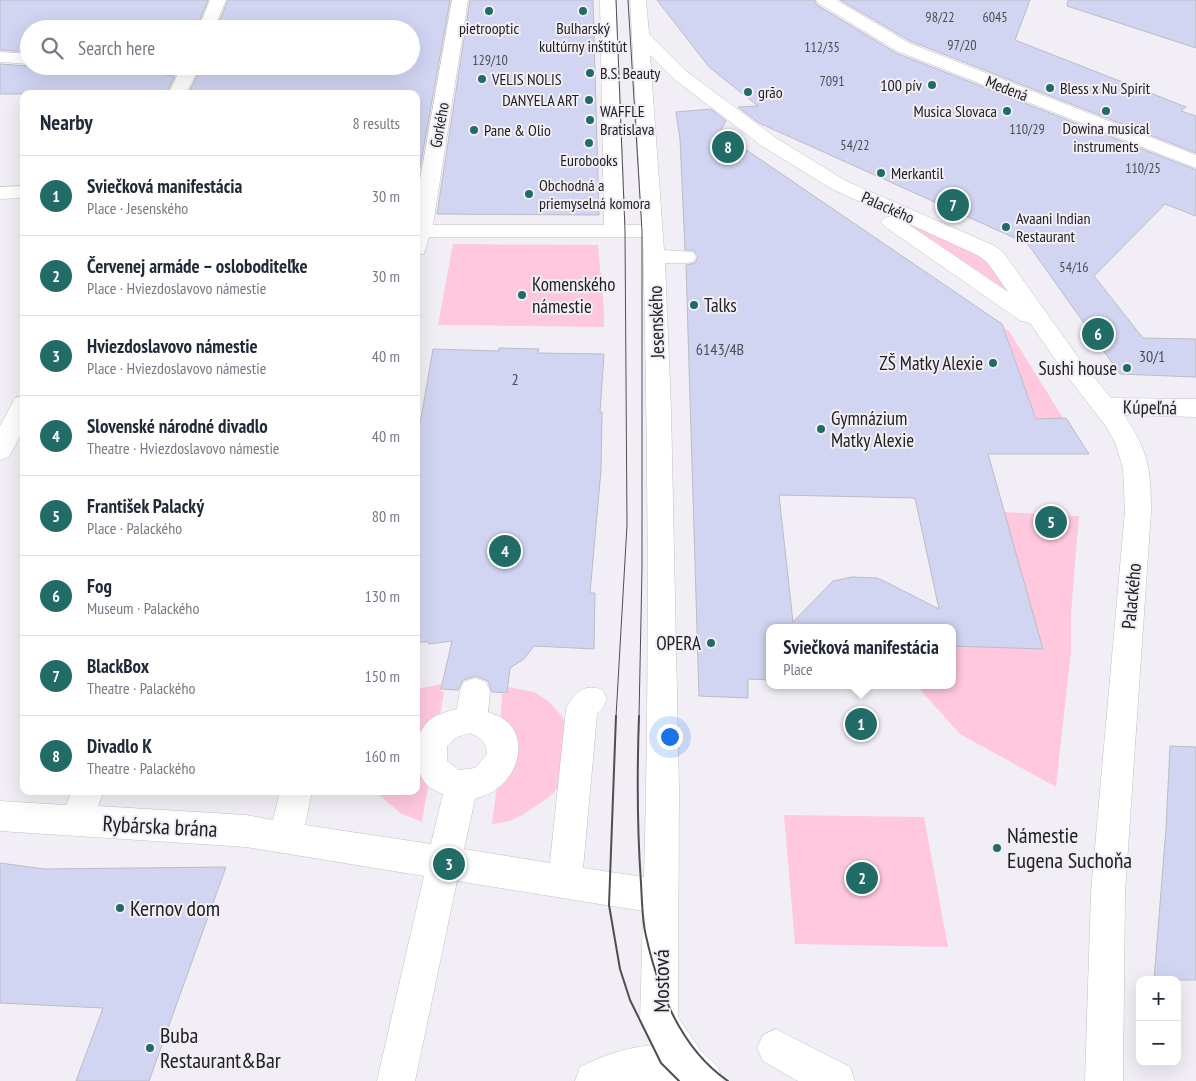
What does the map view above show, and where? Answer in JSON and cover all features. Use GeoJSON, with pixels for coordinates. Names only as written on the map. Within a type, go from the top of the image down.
{"type":"FeatureCollection","features":[{"type":"Feature","properties":{"kind":"street"},"geometry":{"type":"LineString","coordinates":[[210,20],[218,0]]}},
{"type":"Feature","properties":{"kind":"street","name":"Gorkého"},"geometry":{"type":"LineString","coordinates":[[420,234],[460,0]]}},
{"type":"Feature","properties":{"kind":"street"},"geometry":{"type":"LineString","coordinates":[[608,0],[615,231]]}},
{"type":"Feature","properties":{"kind":"street","name":"Jesenského"},"geometry":{"type":"LineString","coordinates":[[638,0],[653,231],[659,408],[673,644],[663,789]]}},
{"type":"Feature","properties":{"kind":"street","name":"Medená"},"geometry":{"type":"LineString","coordinates":[[824,0],[903,47],[1196,162]]}},
{"type":"Feature","properties":{"kind":"street","name":"Palackého"},"geometry":{"type":"LineString","coordinates":[[641,36],[680,75],[769,142],[839,185],[1045,326]]}},
{"type":"Feature","properties":{"kind":"street"},"geometry":{"type":"LineString","coordinates":[[0,57],[20,58]]}},
{"type":"Feature","properties":{"kind":"street"},"geometry":{"type":"LineString","coordinates":[[179,90],[186,75]]}},
{"type":"Feature","properties":{"kind":"street","name":"Palackého"},"geometry":{"type":"LineString","coordinates":[[839,185],[985,250],[995,257],[1073,367],[1104,406],[1133,455],[1137,477],[1138,511],[1108,892],[1104,1081]]}},
{"type":"Feature","properties":{"kind":"street"},"geometry":{"type":"LineString","coordinates":[[0,193],[20,192]]}},
{"type":"Feature","properties":{"kind":"street"},"geometry":{"type":"LineString","coordinates":[[420,240],[653,231]]}},
{"type":"Feature","properties":{"kind":"street"},"geometry":{"type":"LineString","coordinates":[[905,257],[926,246]]}},
{"type":"Feature","properties":{"kind":"street"},"geometry":{"type":"LineString","coordinates":[[654,256],[685,257]]}},
{"type":"Feature","properties":{"kind":"street","name":"Kúpeľná"},"geometry":{"type":"LineString","coordinates":[[1104,406],[1196,408]]}},
{"type":"Feature","properties":{"kind":"street"},"geometry":{"type":"LineString","coordinates":[[0,451],[20,412]]}},
{"type":"Feature","properties":{"kind":"street"},"geometry":{"type":"LineString","coordinates":[[565,881],[582,709],[592,699]]}},
{"type":"Feature","properties":{"kind":"street"},"geometry":{"type":"LineString","coordinates":[[473,705],[487,723],[498,733],[504,746],[502,761],[493,775],[478,784],[461,786],[445,781],[435,771],[429,757],[432,743],[441,730],[455,722],[473,705]]}},
{"type":"Feature","properties":{"kind":"street"},"geometry":{"type":"LineString","coordinates":[[396,1081],[461,786]]}},
{"type":"Feature","properties":{"kind":"street","name":"Mostová"},"geometry":{"type":"LineString","coordinates":[[663,789],[659,1022],[696,1073]]}},
{"type":"Feature","properties":{"kind":"street"},"geometry":{"type":"LineString","coordinates":[[286,837],[295,795]]}},
{"type":"Feature","properties":{"kind":"street","name":"Rybárska brána"},"geometry":{"type":"LineString","coordinates":[[0,816],[80,809],[286,837],[662,897]]}},
{"type":"Feature","properties":{"kind":"street"},"geometry":{"type":"LineString","coordinates":[[776,1048],[836,1081]]}},
{"type":"Feature","properties":{"kind":"street"},"geometry":{"type":"LineString","coordinates":[[594,1081],[638,1065],[661,1063],[696,1073]]}},
{"type":"Feature","properties":{"kind":"shaded area"},"geometry":{"type":"Polygon","coordinates":[[[911,223],[996,264],[1018,299],[907,226],[911,223]]]}},
{"type":"Feature","properties":{"kind":"shaded area","name":"Komenského námestie"},"geometry":{"type":"Polygon","coordinates":[[[453,244],[598,245],[604,327],[438,325],[453,244]]]}},
{"type":"Feature","properties":{"kind":"shaded area"},"geometry":{"type":"Polygon","coordinates":[[[1004,328],[1009,331],[1063,418],[1036,419],[1004,328]]]}},
{"type":"Feature","properties":{"kind":"shaded area"},"geometry":{"type":"Polygon","coordinates":[[[1003,512],[1079,516],[1071,613],[1071,651],[1056,787],[960,734],[920,689],[956,689],[956,635],[1003,512]]]}},
{"type":"Feature","properties":{"kind":"shaded area"},"geometry":{"type":"Polygon","coordinates":[[[442,684],[441,692],[444,692],[422,822],[400,813],[380,795],[420,795],[420,688],[442,684]]]}},
{"type":"Feature","properties":{"kind":"shaded area"},"geometry":{"type":"Polygon","coordinates":[[[508,687],[534,692],[548,701],[561,715],[570,734],[560,786],[548,798],[524,814],[510,821],[492,824],[497,785],[502,694],[507,694],[508,687]]]}},
{"type":"Feature","properties":{"kind":"shaded area"},"geometry":{"type":"Polygon","coordinates":[[[784,815],[924,817],[948,947],[795,944],[784,815]]]}},
{"type":"Feature","properties":{"kind":"building"},"geometry":{"type":"Polygon","coordinates":[[[0,0],[208,0],[200,20],[20,20],[20,51],[0,50],[0,0]]]}},
{"type":"Feature","properties":{"kind":"building"},"geometry":{"type":"Polygon","coordinates":[[[228,0],[450,0],[420,168],[420,90],[190,90],[198,75],[420,75],[420,20],[220,20],[228,0]]]}},
{"type":"Feature","properties":{"kind":"building"},"geometry":{"type":"Polygon","coordinates":[[[470,0],[593,0],[599,215],[437,214],[470,0]]]}},
{"type":"Feature","properties":{"kind":"building"},"geometry":{"type":"Polygon","coordinates":[[[657,0],[814,0],[817,5],[896,53],[1196,170],[1196,216],[1165,204],[1094,276],[1143,338],[1196,339],[1196,377],[1120,374],[1028,244],[759,123],[738,107],[758,106],[709,67],[657,0]]]}},
{"type":"Feature","properties":{"kind":"building"},"geometry":{"type":"Polygon","coordinates":[[[840,0],[1030,0],[1015,40],[1186,107],[1181,111],[1196,116],[1196,153],[910,41],[840,0]]]}},
{"type":"Feature","properties":{"kind":"building"},"geometry":{"type":"Polygon","coordinates":[[[1068,0],[1196,0],[1196,48],[1067,6],[1068,0]]]}},
{"type":"Feature","properties":{"kind":"building"},"geometry":{"type":"Polygon","coordinates":[[[0,64],[20,65],[20,75],[175,76],[168,90],[20,90],[20,94],[0,94],[0,64]]]}},
{"type":"Feature","properties":{"kind":"building","name":"Gymnázium Matky Alexie"},"geometry":{"type":"Polygon","coordinates":[[[711,109],[726,121],[720,132],[1002,324],[1036,419],[1066,418],[1089,454],[988,454],[1043,649],[956,646],[956,624],[766,624],[766,680],[748,679],[748,698],[699,696],[686,265],[695,263],[698,256],[693,250],[685,250],[680,139],[676,112],[711,109]],[[779,495],[793,622],[833,581],[852,577],[877,578],[939,609],[915,498],[779,495]]]}},
{"type":"Feature","properties":{"kind":"building"},"geometry":{"type":"Polygon","coordinates":[[[499,348],[539,349],[538,353],[604,354],[600,412],[602,412],[601,470],[590,593],[595,593],[594,649],[534,646],[524,659],[510,668],[507,693],[492,692],[488,681],[476,676],[463,680],[458,690],[441,689],[452,641],[429,644],[428,642],[420,642],[420,424],[433,349],[499,351],[499,348]]]}},
{"type":"Feature","properties":{"kind":"building"},"geometry":{"type":"Polygon","coordinates":[[[1170,746],[1196,747],[1196,980],[1181,980],[1181,976],[1154,976],[1166,828],[1170,746]]]}},
{"type":"Feature","properties":{"kind":"building","name":"Kernov dom"},"geometry":{"type":"Polygon","coordinates":[[[0,863],[45,869],[226,867],[149,1081],[76,1081],[103,1008],[0,1003],[0,863]]]}},
{"type":"Feature","properties":{"kind":"tram line"},"geometry":{"type":"LineString","coordinates":[[616,0],[625,231],[627,525],[616,717]]}},
{"type":"Feature","properties":{"kind":"tram line"},"geometry":{"type":"LineString","coordinates":[[628,0],[642,231],[642,568],[639,717]]}},
{"type":"Feature","properties":{"kind":"tram line"},"geometry":{"type":"LineString","coordinates":[[616,716],[609,905],[620,969],[630,1000],[661,1063],[679,1081]]}},
{"type":"Feature","properties":{"kind":"tram line"},"geometry":{"type":"LineString","coordinates":[[639,716],[639,841],[642,910],[646,936],[657,977],[674,1017],[697,1052],[711,1068],[728,1081]]}},
{"type":"Feature","properties":{"kind":"place","name":"pietrooptic"},"geometry":{"type":"Point","coordinates":[489,11]}},
{"type":"Feature","properties":{"kind":"place","name":"Bulharský kultúrny inštitút"},"geometry":{"type":"Point","coordinates":[583,11]}},
{"type":"Feature","properties":{"kind":"place","name":"B.S. Beauty"},"geometry":{"type":"Point","coordinates":[590,73]}},
{"type":"Feature","properties":{"kind":"place","name":"VELIS NOLIS"},"geometry":{"type":"Point","coordinates":[482,79]}},
{"type":"Feature","properties":{"kind":"place","name":"100 pív"},"geometry":{"type":"Point","coordinates":[932,85]}},
{"type":"Feature","properties":{"kind":"place","name":"Bless x Nu Spirit"},"geometry":{"type":"Point","coordinates":[1050,88]}},
{"type":"Feature","properties":{"kind":"place","name":"grão"},"geometry":{"type":"Point","coordinates":[748,92]}},
{"type":"Feature","properties":{"kind":"place","name":"DANYELA ART"},"geometry":{"type":"Point","coordinates":[589,100]}},
{"type":"Feature","properties":{"kind":"place","name":"Musica Slovaca"},"geometry":{"type":"Point","coordinates":[1007,111]}},
{"type":"Feature","properties":{"kind":"place","name":"Dowina musical instruments"},"geometry":{"type":"Point","coordinates":[1106,111]}},
{"type":"Feature","properties":{"kind":"place","name":"WAFFLE Bratislava"},"geometry":{"type":"Point","coordinates":[590,120]}},
{"type":"Feature","properties":{"kind":"place","name":"Pane & Olio"},"geometry":{"type":"Point","coordinates":[474,130]}},
{"type":"Feature","properties":{"kind":"place","name":"Eurobooks"},"geometry":{"type":"Point","coordinates":[589,143]}},
{"type":"Feature","properties":{"kind":"place","name":"Divadlo K"},"geometry":{"type":"Point","coordinates":[728,147]}},
{"type":"Feature","properties":{"kind":"place","name":"Merkantil"},"geometry":{"type":"Point","coordinates":[881,173]}},
{"type":"Feature","properties":{"kind":"place","name":"Obchodná a priemyselná komora"},"geometry":{"type":"Point","coordinates":[529,194]}},
{"type":"Feature","properties":{"kind":"place","name":"BlackBox"},"geometry":{"type":"Point","coordinates":[953,205]}},
{"type":"Feature","properties":{"kind":"place","name":"Avaani Indian Restaurant"},"geometry":{"type":"Point","coordinates":[1006,227]}},
{"type":"Feature","properties":{"kind":"place","name":"Komenského námestie"},"geometry":{"type":"Point","coordinates":[522,295]}},
{"type":"Feature","properties":{"kind":"place","name":"Talks"},"geometry":{"type":"Point","coordinates":[694,305]}},
{"type":"Feature","properties":{"kind":"place","name":"Fog"},"geometry":{"type":"Point","coordinates":[1098,334]}},
{"type":"Feature","properties":{"kind":"place","name":"ZŠ Matky Alexie"},"geometry":{"type":"Point","coordinates":[993,363]}},
{"type":"Feature","properties":{"kind":"place","name":"Sushi house"},"geometry":{"type":"Point","coordinates":[1127,368]}},
{"type":"Feature","properties":{"kind":"place","name":"Gymnázium Matky Alexie"},"geometry":{"type":"Point","coordinates":[821,429]}},
{"type":"Feature","properties":{"kind":"place","name":"František Palacký"},"geometry":{"type":"Point","coordinates":[1051,522]}},
{"type":"Feature","properties":{"kind":"place","name":"Slovenské národné divadlo"},"geometry":{"type":"Point","coordinates":[505,551]}},
{"type":"Feature","properties":{"kind":"place","name":"OPERA"},"geometry":{"type":"Point","coordinates":[711,643]}},
{"type":"Feature","properties":{"kind":"place","name":"Sviečková manifestácia"},"geometry":{"type":"Point","coordinates":[861,724]}},
{"type":"Feature","properties":{"kind":"place","name":"Námestie Eugena Suchoňa"},"geometry":{"type":"Point","coordinates":[997,848]}},
{"type":"Feature","properties":{"kind":"place","name":"Hviezdoslavovo námestie"},"geometry":{"type":"Point","coordinates":[449,864]}},
{"type":"Feature","properties":{"kind":"place","name":"Červenej armáde – osloboditeľke"},"geometry":{"type":"Point","coordinates":[862,878]}},
{"type":"Feature","properties":{"kind":"place","name":"Kernov dom"},"geometry":{"type":"Point","coordinates":[120,908]}},
{"type":"Feature","properties":{"kind":"place","name":"Buba Restaurant&Bar"},"geometry":{"type":"Point","coordinates":[150,1048]}}]}
